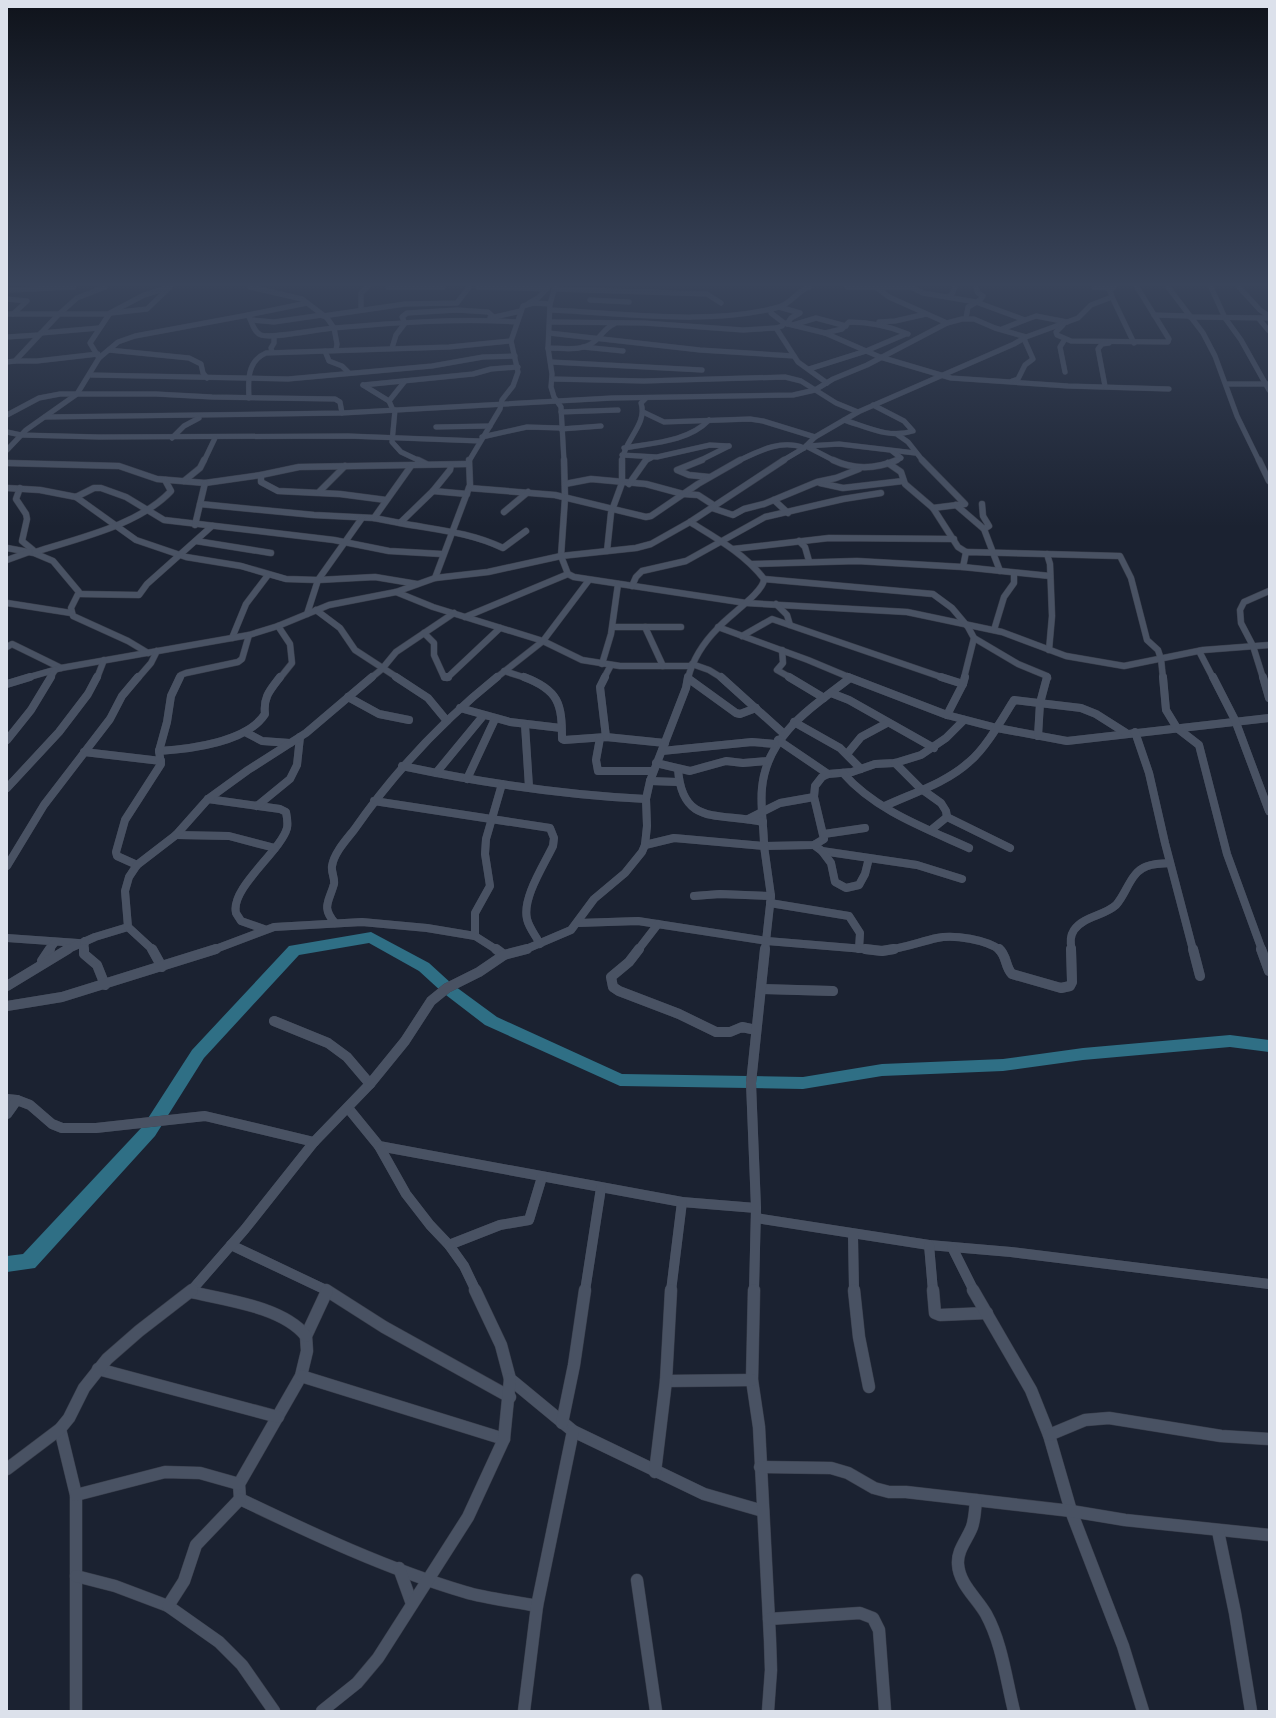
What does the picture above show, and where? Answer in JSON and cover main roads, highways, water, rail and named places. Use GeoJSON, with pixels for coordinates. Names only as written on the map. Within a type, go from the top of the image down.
{"type":"FeatureCollection","features":[{"type":"Feature","properties":{"kind":"waterway"},"geometry":{"type":"LineString","coordinates":[[7,1264],[28,1262],[149,1131],[198,1054],[294,950],[371,937],[424,967],[447,988],[491,1021],[620,1080],[803,1083],[882,1070],[1003,1065],[1083,1054],[1230,1041],[1269,1046]]}}]}
